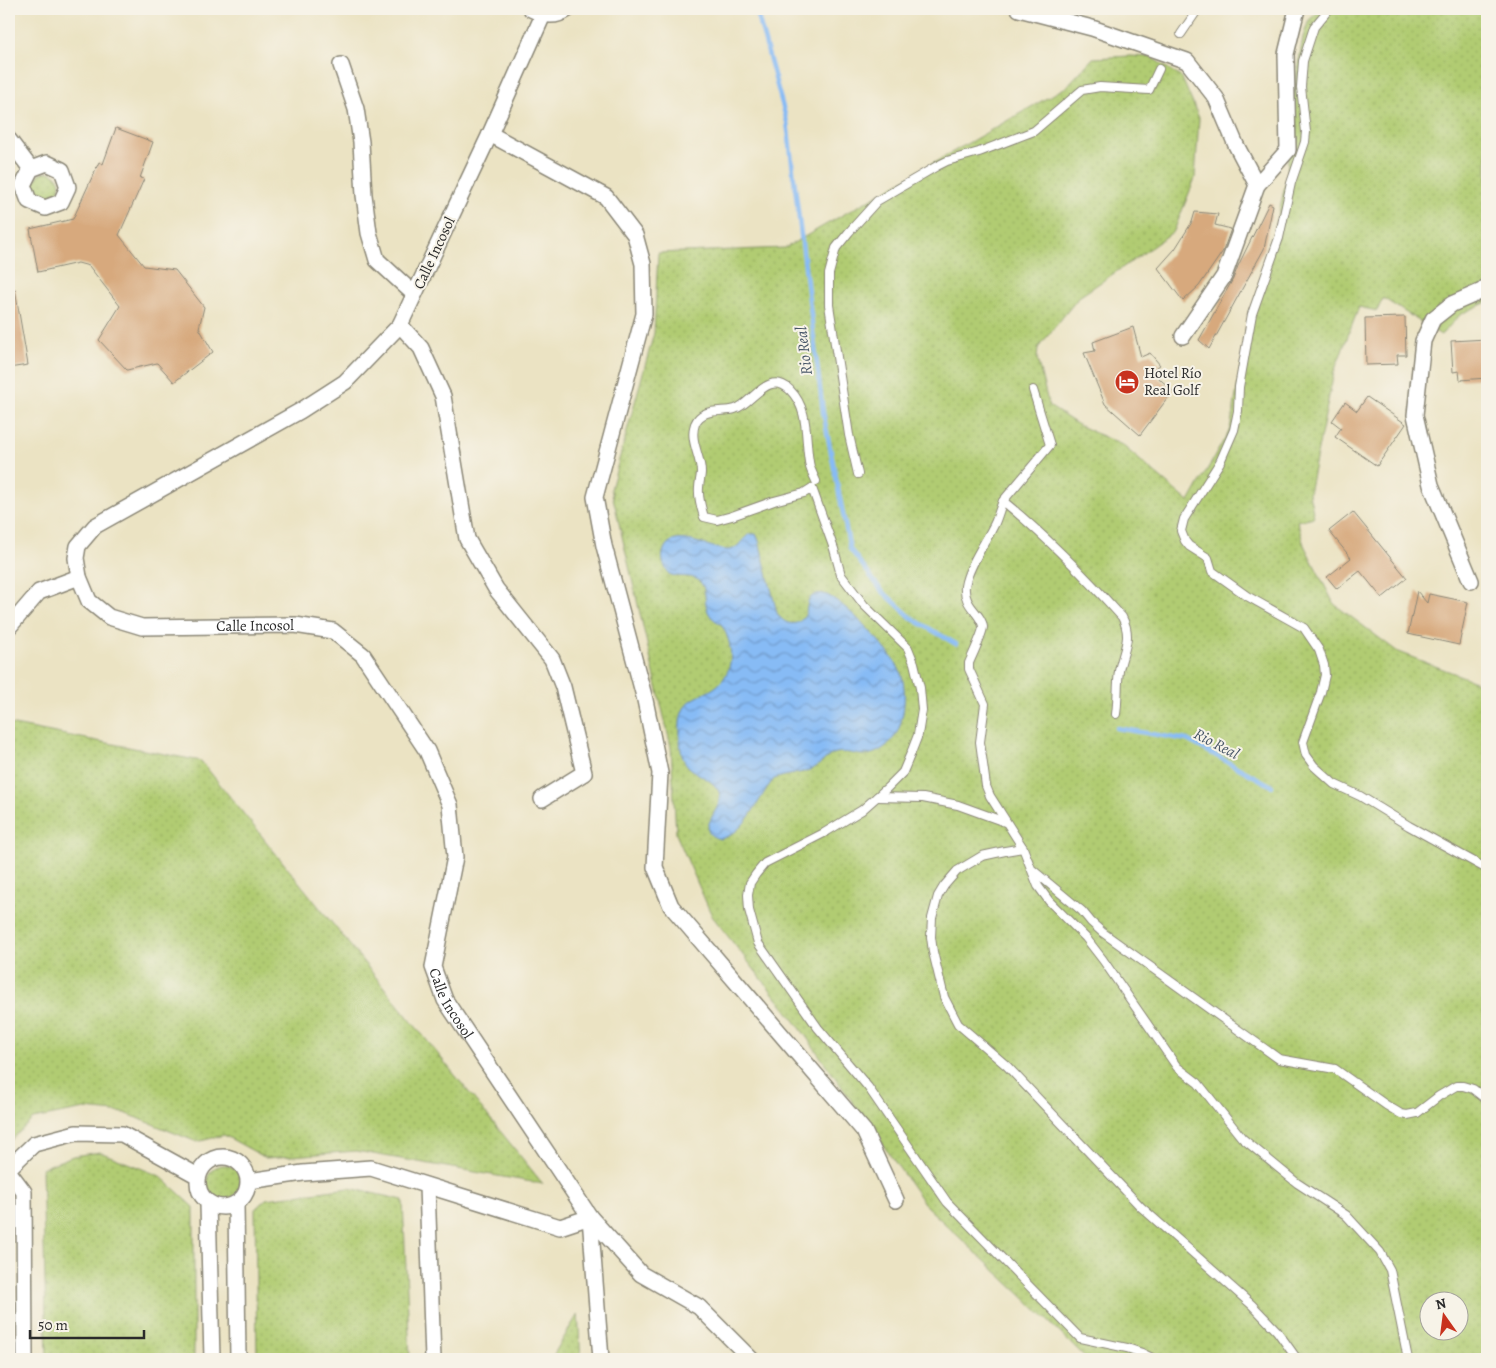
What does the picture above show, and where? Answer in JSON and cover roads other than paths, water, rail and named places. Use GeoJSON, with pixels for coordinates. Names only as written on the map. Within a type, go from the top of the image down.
{"type":"FeatureCollection","features":[{"type":"Feature","properties":{"kind":"street"},"geometry":{"type":"LineString","coordinates":[[537,12],[560,14],[568,9]]}},
{"type":"Feature","properties":{"kind":"street"},"geometry":{"type":"LineString","coordinates":[[1020,9],[1092,28],[1187,61],[1216,98],[1236,145],[1257,186]]}},
{"type":"Feature","properties":{"kind":"street"},"geometry":{"type":"LineString","coordinates":[[1183,336],[1224,276],[1257,186],[1288,150],[1286,54],[1297,9]]}},
{"type":"Feature","properties":{"kind":"street","name":"Calle Incosol"},"geometry":{"type":"LineString","coordinates":[[537,12],[490,134],[400,325],[345,382],[300,411],[95,526],[78,546],[76,558],[80,577],[89,601],[109,617],[142,627],[295,625],[333,631],[363,655],[427,751],[450,805],[455,856],[433,966],[445,1000],[590,1217],[641,1274],[699,1307],[751,1359]]}},
{"type":"Feature","properties":{"kind":"street"},"geometry":{"type":"LineString","coordinates":[[341,66],[356,110],[361,142],[364,195],[372,242],[378,260],[414,294]]}},
{"type":"Feature","properties":{"kind":"street"},"geometry":{"type":"LineString","coordinates":[[490,134],[606,197],[635,235],[643,264],[644,314],[595,497],[604,546],[645,700],[660,773],[655,867],[671,906],[864,1131],[896,1200]]}},
{"type":"Feature","properties":{"kind":"street"},"geometry":{"type":"LineString","coordinates":[[9,140],[31,169]]}},
{"type":"Feature","properties":{"kind":"street"},"geometry":{"type":"LineString","coordinates":[[1471,581],[1431,485],[1415,415],[1423,341],[1433,319],[1452,304],[1487,286]]}},
{"type":"Feature","properties":{"kind":"street"},"geometry":{"type":"LineString","coordinates":[[400,325],[421,348],[443,396],[467,539],[496,589],[552,659],[563,688],[584,773],[542,799]]}},
{"type":"Feature","properties":{"kind":"street"},"geometry":{"type":"LineString","coordinates":[[9,627],[40,592],[80,577]]}},
{"type":"Feature","properties":{"kind":"street"},"geometry":{"type":"LineString","coordinates":[[25,1359],[24,1192],[9,1170],[34,1144],[76,1133],[122,1134],[198,1176]]}},
{"type":"Feature","properties":{"kind":"street"},"geometry":{"type":"LineString","coordinates":[[222,1156],[230,1157],[243,1166],[249,1181],[246,1194],[236,1204],[222,1208],[208,1203],[199,1191],[198,1176],[201,1168],[207,1162],[222,1156]]}},
{"type":"Feature","properties":{"kind":"street"},"geometry":{"type":"LineString","coordinates":[[249,1181],[303,1173],[371,1168],[560,1227],[590,1217],[601,1359]]}},
{"type":"Feature","properties":{"kind":"street"},"geometry":{"type":"LineString","coordinates":[[428,1186],[433,1359]]}},
{"type":"Feature","properties":{"kind":"street"},"geometry":{"type":"LineString","coordinates":[[208,1203],[212,1359]]}},
{"type":"Feature","properties":{"kind":"street"},"geometry":{"type":"LineString","coordinates":[[236,1204],[238,1359]]}},
{"type":"Feature","properties":{"kind":"lane"},"geometry":{"type":"LineString","coordinates":[[1181,34],[1198,9]]}},
{"type":"Feature","properties":{"kind":"lane"},"geometry":{"type":"LineString","coordinates":[[1328,9],[1314,27],[1303,61],[1301,86],[1306,132],[1305,142],[1291,183],[1279,238],[1252,314],[1238,387],[1238,410],[1234,430],[1220,462],[1184,519],[1181,530],[1189,546],[1208,558],[1212,571],[1247,596],[1304,628],[1320,650],[1325,675],[1321,692],[1303,742],[1306,755],[1314,766],[1334,784],[1360,796],[1409,826],[1487,869]]}},
{"type":"Feature","properties":{"kind":"lane"},"geometry":{"type":"LineString","coordinates":[[858,474],[849,435],[829,305],[829,274],[836,248],[848,232],[878,201],[937,166],[1034,131],[1082,90],[1100,87],[1149,90],[1159,69]]}},
{"type":"Feature","properties":{"kind":"lane"},"geometry":{"type":"LineString","coordinates":[[816,480],[810,468],[803,412],[790,390],[783,386],[773,384],[765,386],[751,396],[743,406],[706,414],[699,417],[694,425],[693,436],[701,472],[699,504],[704,517],[717,520],[732,516],[774,501],[804,493],[812,488],[834,549],[841,575],[864,605],[908,648],[920,688],[922,710],[918,736],[902,772],[862,810],[824,833],[765,862],[750,883],[748,895],[749,910],[758,943],[818,1028],[868,1087],[947,1202],[1080,1338],[1127,1348],[1154,1359]]}},
{"type":"Feature","properties":{"kind":"lane"},"geometry":{"type":"LineString","coordinates":[[1033,390],[1050,445],[1003,501],[995,523],[982,546],[966,584],[965,595],[970,608],[981,622],[983,629],[969,663],[973,679],[985,704],[980,742],[981,758],[990,796],[1023,848],[1038,886],[1049,901],[1086,938],[1103,960],[1177,1067],[1198,1083],[1242,1138],[1296,1183],[1346,1215],[1380,1252],[1390,1270],[1408,1359]]}},
{"type":"Feature","properties":{"kind":"lane"},"geometry":{"type":"LineString","coordinates":[[1003,501],[1074,565],[1122,617],[1126,625],[1127,646],[1119,670],[1116,714]]}},
{"type":"Feature","properties":{"kind":"lane"},"geometry":{"type":"LineString","coordinates":[[877,797],[923,798],[958,805],[1005,822]]}},
{"type":"Feature","properties":{"kind":"lane"},"geometry":{"type":"LineString","coordinates":[[1023,848],[982,856],[957,871],[944,886],[934,905],[931,927],[933,952],[944,998],[958,1024],[1019,1078],[1141,1207],[1252,1305],[1277,1331],[1297,1359]]}},
{"type":"Feature","properties":{"kind":"lane"},"geometry":{"type":"LineString","coordinates":[[1032,870],[1082,911],[1102,932],[1279,1059],[1335,1069],[1401,1114],[1417,1113],[1456,1086],[1463,1086],[1473,1090],[1487,1100]]}},
{"type":"Feature","properties":{"kind":"water"},"geometry":{"type":"Polygon","coordinates":[[[750,534],[756,534],[759,541],[777,613],[780,617],[788,623],[796,623],[803,618],[808,601],[813,596],[821,593],[832,598],[855,616],[878,640],[896,663],[904,684],[904,707],[897,733],[885,747],[868,755],[846,752],[836,753],[809,770],[774,779],[738,830],[720,839],[712,836],[708,831],[708,826],[717,808],[720,795],[711,782],[691,769],[685,762],[681,747],[680,719],[687,704],[721,682],[729,666],[731,658],[730,649],[721,624],[713,619],[706,607],[704,588],[701,583],[693,578],[669,574],[664,564],[663,553],[667,545],[674,540],[692,541],[729,550],[735,548],[750,534]]]}},
{"type":"Feature","properties":{"kind":"waterway","name":"Rio Real"},"geometry":{"type":"LineString","coordinates":[[756,9],[787,122],[823,412],[850,549],[881,590],[913,619],[956,644]]}},
{"type":"Feature","properties":{"kind":"waterway","name":"Rio Real"},"geometry":{"type":"LineString","coordinates":[[1117,728],[1187,740],[1272,786]]}},
{"type":"Feature","properties":{"kind":"place","name":"Hotel Río Real Golf"},"geometry":{"type":"Point","coordinates":[1127,382]}}]}
